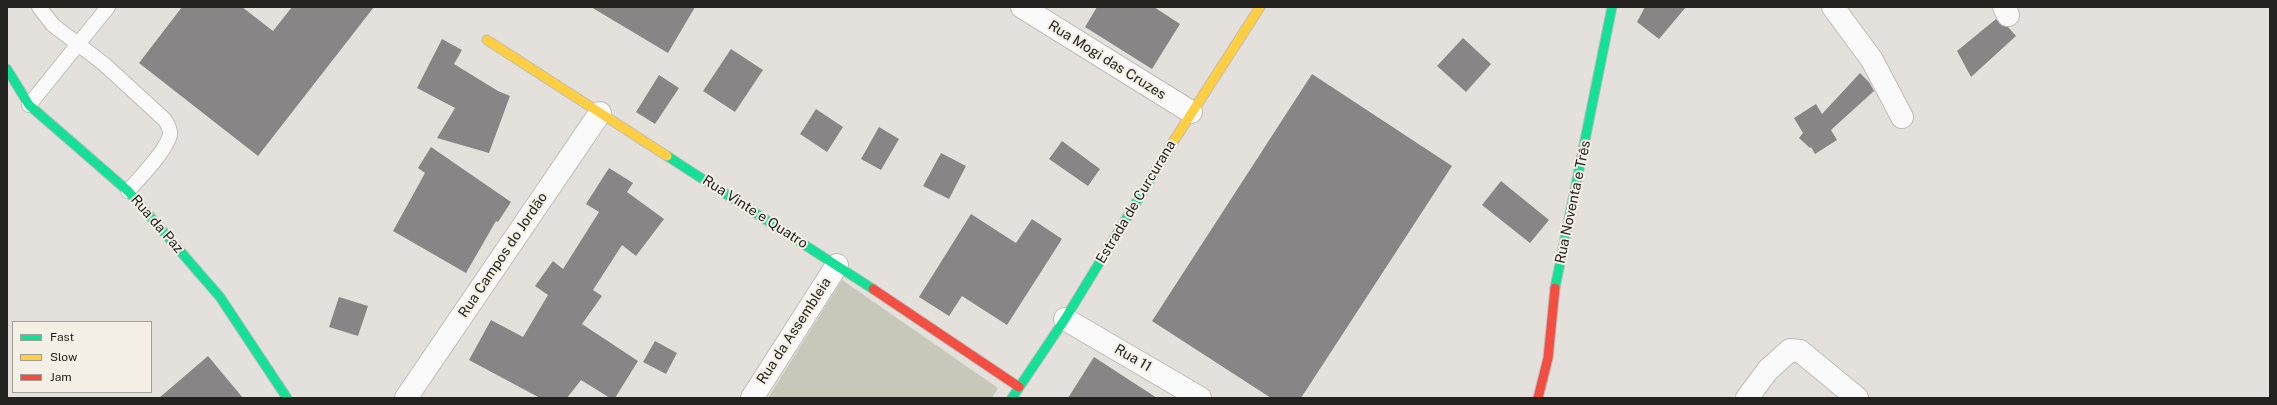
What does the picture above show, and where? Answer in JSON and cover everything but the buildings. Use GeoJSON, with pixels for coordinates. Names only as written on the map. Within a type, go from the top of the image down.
{"type":"FeatureCollection","features":[{"type":"Feature","properties":{"kind":"street","name":"Rua Mogi das Cruzes"},"geometry":{"type":"LineString","coordinates":[[1022,7],[1191,112]]}},
{"type":"Feature","properties":{"kind":"street","name":"Estrada de Curcurana"},"geometry":{"type":"LineString","coordinates":[[1012,398],[1065,319],[1191,112],[1260,7]]}},
{"type":"Feature","properties":{"kind":"street","name":"Rua Noventa e Três"},"geometry":{"type":"LineString","coordinates":[[1538,398],[1548,358],[1556,282],[1612,7]]}},
{"type":"Feature","properties":{"kind":"street"},"geometry":{"type":"LineString","coordinates":[[1833,7],[1872,60],[1902,117]]}},
{"type":"Feature","properties":{"kind":"street","name":"Rua Vinte e Quatro"},"geometry":{"type":"LineString","coordinates":[[487,40],[837,265],[1019,387]]}},
{"type":"Feature","properties":{"kind":"street","name":"Rua da Paz"},"geometry":{"type":"LineString","coordinates":[[7,69],[29,105],[128,191],[220,297],[287,398]]}},
{"type":"Feature","properties":{"kind":"street","name":"Rua Campos do Jordão"},"geometry":{"type":"LineString","coordinates":[[406,398],[600,113]]}},
{"type":"Feature","properties":{"kind":"street","name":"Rua da Assembleia"},"geometry":{"type":"LineString","coordinates":[[752,398],[837,265]]}},
{"type":"Feature","properties":{"kind":"street","name":"Rua 11"},"geometry":{"type":"LineString","coordinates":[[1065,319],[1200,398]]}},
{"type":"Feature","properties":{"kind":"street"},"geometry":{"type":"LineString","coordinates":[[1747,398],[1768,370],[1790,350],[1800,351],[1857,398]]}},
{"type":"Feature","properties":{"kind":"lane"},"geometry":{"type":"LineString","coordinates":[[39,7],[53,25],[104,64],[165,120],[169,129],[170,137],[148,168],[128,191]]}},
{"type":"Feature","properties":{"kind":"lane"},"geometry":{"type":"LineString","coordinates":[[29,105],[108,7]]}},
{"type":"Feature","properties":{"kind":"shaded area"},"geometry":{"type":"Polygon","coordinates":[[[842,280],[998,388],[992,398],[768,398],[842,280]]]}},
{"type":"Feature","properties":{"kind":"traffic: fast"},"geometry":{"type":"LineString","coordinates":[[1555,288],[1612,7]]}},
{"type":"Feature","properties":{"kind":"traffic: fast"},"geometry":{"type":"LineString","coordinates":[[7,69],[29,105],[128,191],[220,297],[287,398]]}},
{"type":"Feature","properties":{"kind":"traffic: fast"},"geometry":{"type":"LineString","coordinates":[[1012,398],[1065,319],[1173,142]]}},
{"type":"Feature","properties":{"kind":"traffic: fast"},"geometry":{"type":"LineString","coordinates":[[667,156],[873,289]]}},
{"type":"Feature","properties":{"kind":"traffic: slow"},"geometry":{"type":"LineString","coordinates":[[1173,142],[1260,7]]}},
{"type":"Feature","properties":{"kind":"traffic: slow"},"geometry":{"type":"LineString","coordinates":[[487,40],[667,156]]}},
{"type":"Feature","properties":{"kind":"traffic: jam"},"geometry":{"type":"LineString","coordinates":[[1538,398],[1548,358],[1555,288]]}},
{"type":"Feature","properties":{"kind":"traffic: jam"},"geometry":{"type":"LineString","coordinates":[[873,289],[1019,387]]}}]}
